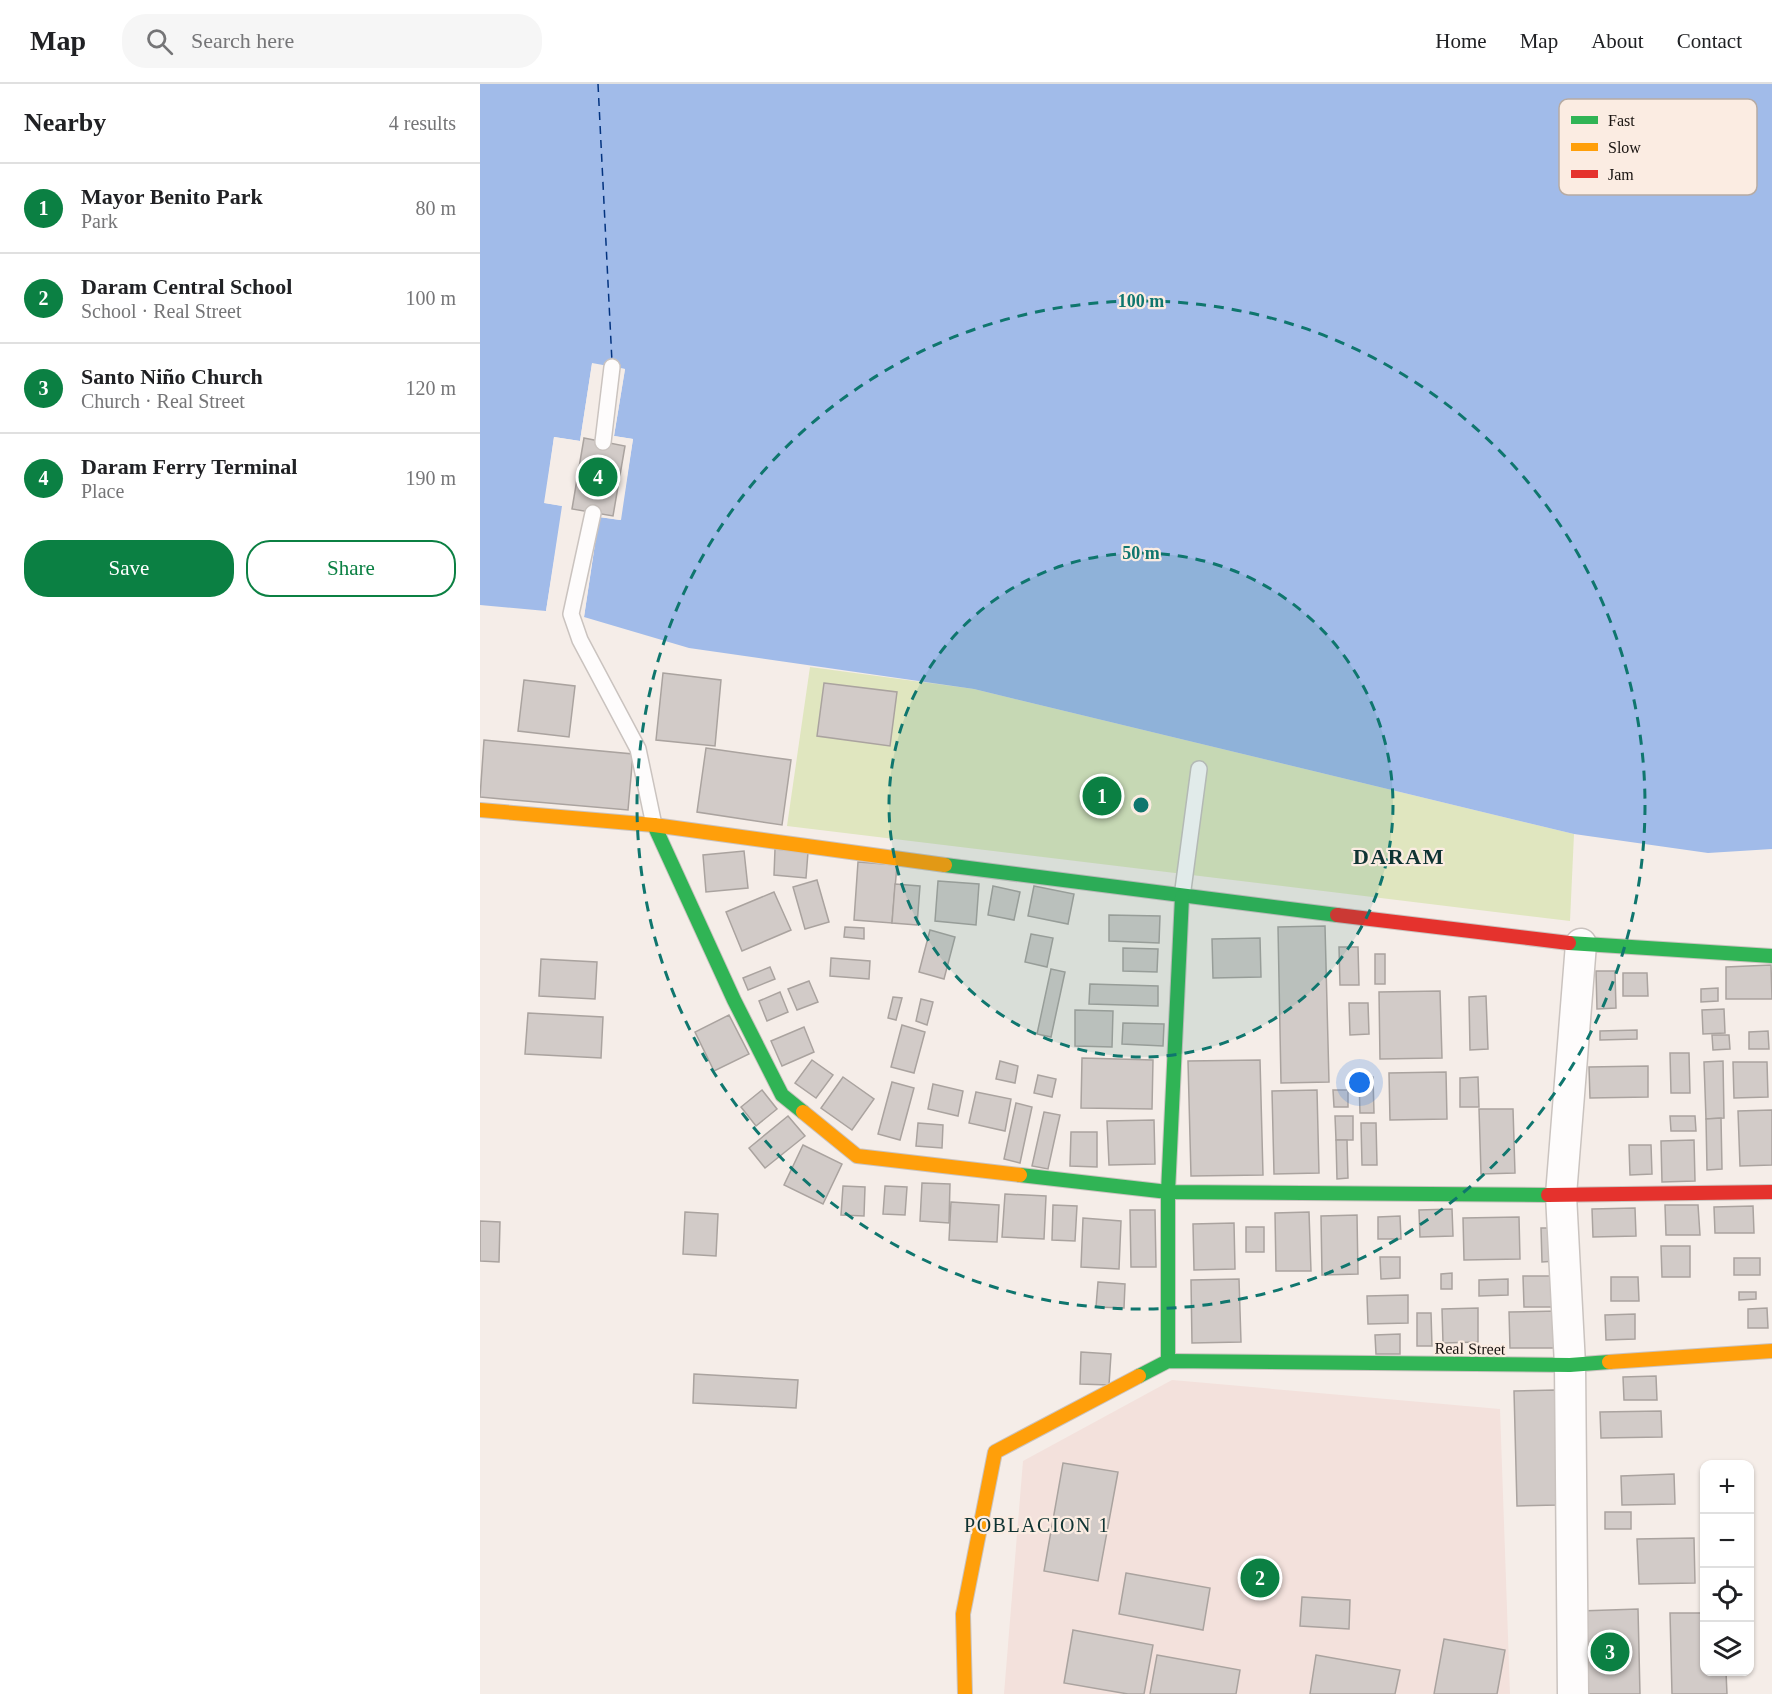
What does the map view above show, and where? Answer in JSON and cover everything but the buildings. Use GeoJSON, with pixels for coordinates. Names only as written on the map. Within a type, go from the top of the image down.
{"type":"FeatureCollection","features":[{"type":"Feature","properties":{"kind":"street"},"geometry":{"type":"LineString","coordinates":[[480,810],[654,825],[1182,897],[1581,944],[1772,956]]}},
{"type":"Feature","properties":{"kind":"street"},"geometry":{"type":"LineString","coordinates":[[654,825],[734,1000],[782,1095],[858,1156],[1168,1192],[1561,1195],[1772,1192]]}},
{"type":"Feature","properties":{"kind":"street"},"geometry":{"type":"LineString","coordinates":[[965,1694],[963,1614],[995,1452],[1168,1361],[1168,1192],[1182,897]]}},
{"type":"Feature","properties":{"kind":"street"},"geometry":{"type":"LineString","coordinates":[[1573,1694],[1570,1365],[1561,1195],[1581,944]]}},
{"type":"Feature","properties":{"kind":"street","name":"Real Street"},"geometry":{"type":"LineString","coordinates":[[1168,1361],[1570,1365],[1772,1351]]}},
{"type":"Feature","properties":{"kind":"lane"},"geometry":{"type":"LineString","coordinates":[[603,442],[612,367]]}},
{"type":"Feature","properties":{"kind":"lane"},"geometry":{"type":"LineString","coordinates":[[593,513],[571,614],[580,640],[638,749],[654,825]]}},
{"type":"Feature","properties":{"kind":"lane"},"geometry":{"type":"LineString","coordinates":[[1182,897],[1199,770]]}},
{"type":"Feature","properties":{"kind":"shaded area"},"geometry":{"type":"Polygon","coordinates":[[[1172,1380],[1500,1409],[1510,1694],[1004,1694],[1023,1461],[1172,1380]]]}},
{"type":"Feature","properties":{"kind":"green space"},"geometry":{"type":"Polygon","coordinates":[[[810,667],[974,689],[1574,834],[1570,921],[787,826],[810,667]]]}},
{"type":"Feature","properties":{"kind":"water"},"geometry":{"type":"Polygon","coordinates":[[[480,84],[1772,84],[1772,849],[1708,853],[1574,834],[974,689],[689,648],[584,617],[599,517],[620,520],[633,439],[614,436],[625,369],[592,364],[580,441],[554,437],[545,503],[563,506],[546,611],[480,605],[480,84]]]}},
{"type":"Feature","properties":{"kind":"pier"},"geometry":{"type":"Polygon","coordinates":[[[592,363],[625,369],[614,436],[633,439],[621,520],[599,517],[584,617],[581,616],[596,516],[599,514],[618,517],[630,442],[611,437],[622,371],[594,367],[583,442],[556,441],[548,500],[563,503],[566,506],[549,611],[546,611],[562,506],[544,503],[554,437],[580,441],[592,363]]]}},
{"type":"Feature","properties":{"kind":"ferry route"},"geometry":{"type":"LineString","coordinates":[[598,84],[612,362]]}},
{"type":"Feature","properties":{"kind":"traffic: fast"},"geometry":{"type":"LineString","coordinates":[[654,825],[734,1000],[782,1095],[803,1112]]}},
{"type":"Feature","properties":{"kind":"traffic: fast"},"geometry":{"type":"LineString","coordinates":[[945,865],[1337,915]]}},
{"type":"Feature","properties":{"kind":"traffic: fast"},"geometry":{"type":"LineString","coordinates":[[1168,1361],[1168,1192],[1182,897]]}},
{"type":"Feature","properties":{"kind":"traffic: fast"},"geometry":{"type":"LineString","coordinates":[[1569,943],[1772,956]]}},
{"type":"Feature","properties":{"kind":"traffic: fast"},"geometry":{"type":"LineString","coordinates":[[1020,1175],[1168,1192],[1548,1195]]}},
{"type":"Feature","properties":{"kind":"traffic: fast"},"geometry":{"type":"LineString","coordinates":[[1139,1376],[1168,1361],[1570,1365],[1609,1362]]}},
{"type":"Feature","properties":{"kind":"traffic: slow"},"geometry":{"type":"LineString","coordinates":[[480,810],[654,825],[945,865]]}},
{"type":"Feature","properties":{"kind":"traffic: slow"},"geometry":{"type":"LineString","coordinates":[[803,1112],[857,1156],[1020,1175]]}},
{"type":"Feature","properties":{"kind":"traffic: slow"},"geometry":{"type":"LineString","coordinates":[[1609,1362],[1772,1351]]}},
{"type":"Feature","properties":{"kind":"traffic: slow"},"geometry":{"type":"LineString","coordinates":[[965,1694],[963,1614],[995,1452],[1139,1376]]}},
{"type":"Feature","properties":{"kind":"traffic: jam"},"geometry":{"type":"LineString","coordinates":[[1337,915],[1569,943]]}},
{"type":"Feature","properties":{"kind":"traffic: jam"},"geometry":{"type":"LineString","coordinates":[[1548,1195],[1772,1192]]}},
{"type":"Feature","properties":{"kind":"place","name":"Daram Ferry Terminal"},"geometry":{"type":"Point","coordinates":[598,477]}},
{"type":"Feature","properties":{"kind":"place","name":"Mayor Benito Park"},"geometry":{"type":"Point","coordinates":[1102,796]}},
{"type":"Feature","properties":{"kind":"place","name":"Daram Central School"},"geometry":{"type":"Point","coordinates":[1260,1578]}},
{"type":"Feature","properties":{"kind":"place","name":"Santo Niño Church"},"geometry":{"type":"Point","coordinates":[1610,1652]}},
{"type":"Feature","properties":{"kind":"district","name":"DARAM"},"geometry":{"type":"Point","coordinates":[1399,856]}},
{"type":"Feature","properties":{"kind":"district","name":"POBLACION 1"},"geometry":{"type":"Point","coordinates":[1037,1525]}}]}
